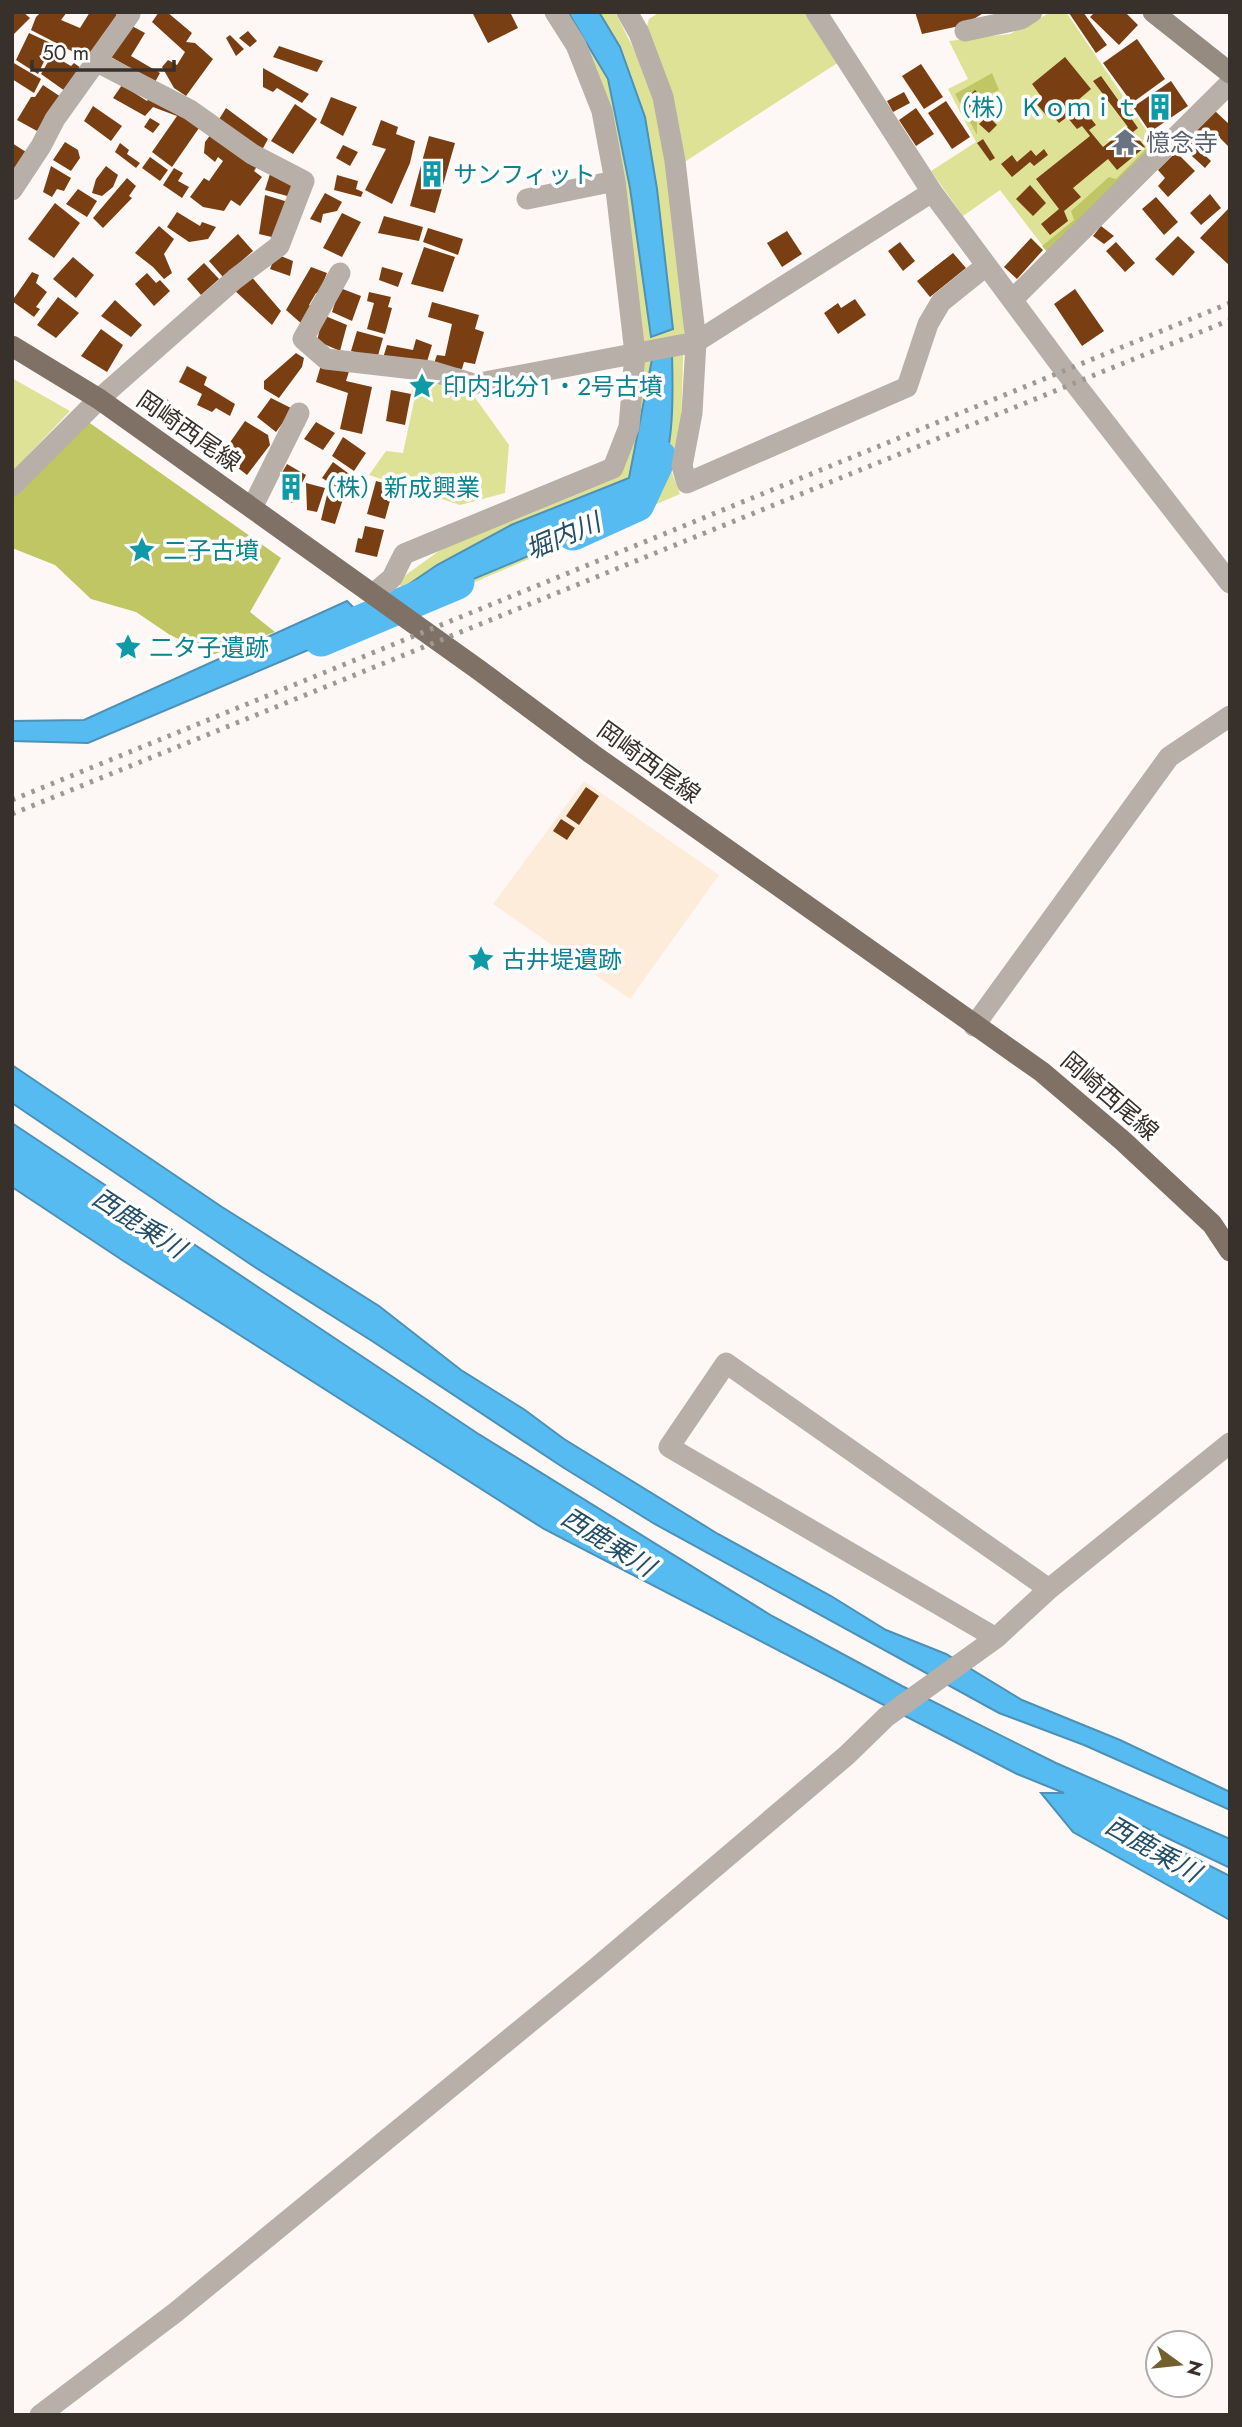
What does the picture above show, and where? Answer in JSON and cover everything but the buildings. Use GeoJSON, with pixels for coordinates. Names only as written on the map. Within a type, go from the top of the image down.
{"type":"FeatureCollection","features":[{"type":"Feature","properties":{"kind":"main road"},"geometry":{"type":"LineString","coordinates":[[1153,12],[1230,73]]}},
{"type":"Feature","properties":{"kind":"main road","name":"岡崎西尾線"},"geometry":{"type":"LineString","coordinates":[[12,346],[99,399],[592,754],[1042,1072],[1123,1141],[1212,1224],[1230,1251]]}},
{"type":"Feature","properties":{"kind":"street"},"geometry":{"type":"LineString","coordinates":[[12,190],[55,120],[130,15],[128,12]]}},
{"type":"Feature","properties":{"kind":"street"},"geometry":{"type":"LineString","coordinates":[[386,604],[392,579],[404,554],[613,468],[629,427],[635,354],[615,181],[602,111],[576,45],[555,12]]}},
{"type":"Feature","properties":{"kind":"street"},"geometry":{"type":"LineString","coordinates":[[816,12],[932,192],[1230,583]]}},
{"type":"Feature","properties":{"kind":"street"},"geometry":{"type":"LineString","coordinates":[[965,32],[1021,19],[1032,12]]}},
{"type":"Feature","properties":{"kind":"street"},"geometry":{"type":"LineString","coordinates":[[636,15],[663,96],[676,160],[696,342],[692,413],[682,466],[687,483],[907,387],[934,313],[941,302],[982,269]]}},
{"type":"Feature","properties":{"kind":"street"},"geometry":{"type":"LineString","coordinates":[[12,486],[99,399],[235,279],[279,246],[304,181],[252,154],[190,110],[97,62]]}},
{"type":"Feature","properties":{"kind":"street"},"geometry":{"type":"LineString","coordinates":[[1012,300],[1230,83]]}},
{"type":"Feature","properties":{"kind":"street"},"geometry":{"type":"LineString","coordinates":[[527,200],[615,181]]}},
{"type":"Feature","properties":{"kind":"street"},"geometry":{"type":"LineString","coordinates":[[340,274],[303,340],[326,359],[431,371],[474,384],[696,342],[932,192]]}},
{"type":"Feature","properties":{"kind":"street"},"geometry":{"type":"LineString","coordinates":[[252,508],[299,413]]}},
{"type":"Feature","properties":{"kind":"street"},"geometry":{"type":"LineString","coordinates":[[974,1026],[1169,757],[1230,716]]}},
{"type":"Feature","properties":{"kind":"street"},"geometry":{"type":"LineString","coordinates":[[996,1637],[669,1447],[726,1363],[1049,1589]]}},
{"type":"Feature","properties":{"kind":"street"},"geometry":{"type":"LineString","coordinates":[[40,2415],[176,2312],[596,1968],[837,1764],[886,1717],[996,1637],[1049,1589],[1230,1443]]}},
{"type":"Feature","properties":{"kind":"shaded area"},"geometry":{"type":"Polygon","coordinates":[[[584,781],[719,875],[630,999],[493,904],[584,781]]]}},
{"type":"Feature","properties":{"kind":"green space"},"geometry":{"type":"Polygon","coordinates":[[[564,12],[615,12],[649,79],[670,175],[684,328],[681,426],[671,470],[680,494],[424,604],[396,582],[439,551],[632,447],[619,167],[564,12]]]}},
{"type":"Feature","properties":{"kind":"green space"},"geometry":{"type":"Polygon","coordinates":[[[660,12],[808,12],[839,62],[683,163],[646,29],[649,19],[660,12]]]}},
{"type":"Feature","properties":{"kind":"green space"},"geometry":{"type":"Polygon","coordinates":[[[1051,12],[1066,12],[1157,146],[1049,254],[1000,190],[963,216],[931,171],[976,142],[948,89],[968,79],[949,41],[1010,34],[1051,12]]]}},
{"type":"Feature","properties":{"kind":"green space"},"geometry":{"type":"Polygon","coordinates":[[[992,73],[999,90],[986,96],[977,117],[977,135],[955,94],[992,73]]]}},
{"type":"Feature","properties":{"kind":"green space"},"geometry":{"type":"Polygon","coordinates":[[[1154,141],[1157,146],[1049,254],[1042,246],[1074,220],[1071,211],[1109,177],[1116,179],[1154,141]]]}},
{"type":"Feature","properties":{"kind":"green space"},"geometry":{"type":"Polygon","coordinates":[[[416,373],[466,385],[509,445],[505,493],[460,505],[369,475],[386,451],[403,453],[415,396],[411,395],[416,373]]]}},
{"type":"Feature","properties":{"kind":"green space"},"geometry":{"type":"Polygon","coordinates":[[[12,378],[70,411],[12,472],[12,378]]]}},
{"type":"Feature","properties":{"kind":"green space","name":"二子古墳"},"geometry":{"type":"Polygon","coordinates":[[[87,421],[281,558],[250,612],[275,632],[212,655],[170,635],[136,612],[91,599],[55,565],[12,548],[12,490],[87,421]]]}},
{"type":"Feature","properties":{"kind":"water"},"geometry":{"type":"Polygon","coordinates":[[[568,12],[599,12],[620,47],[645,117],[657,189],[673,329],[651,337],[630,188],[608,79],[568,12]]]}},
{"type":"Feature","properties":{"kind":"water"},"geometry":{"type":"Polygon","coordinates":[[[672,355],[672,408],[668,447],[658,482],[646,498],[543,550],[416,603],[399,591],[437,565],[511,525],[629,478],[652,359],[672,355]]]}},
{"type":"Feature","properties":{"kind":"water"},"geometry":{"type":"Polygon","coordinates":[[[347,601],[370,624],[88,743],[12,741],[12,721],[84,720],[347,601]]]}},
{"type":"Feature","properties":{"kind":"water"},"geometry":{"type":"Polygon","coordinates":[[[12,1065],[222,1207],[379,1306],[461,1370],[525,1410],[564,1439],[718,1534],[831,1596],[886,1630],[946,1654],[1022,1700],[1120,1740],[1230,1792],[1230,1810],[1084,1745],[999,1713],[653,1523],[253,1266],[12,1103],[12,1065]]]}},
{"type":"Feature","properties":{"kind":"water","name":"西鹿乗川"},"geometry":{"type":"Polygon","coordinates":[[[12,1123],[477,1433],[772,1616],[902,1686],[1056,1763],[1230,1839],[1230,1868],[1142,1826],[1161,1841],[1230,1876],[1230,1920],[1073,1832],[1041,1793],[1064,1793],[1017,1774],[544,1529],[122,1260],[12,1187],[12,1123]]]}},
{"type":"Feature","properties":{"kind":"waterway","name":"堀内川"},"geometry":{"type":"LineString","coordinates":[[573,533],[637,504],[659,457]]}},
{"type":"Feature","properties":{"kind":"waterway","name":"堀内川"},"geometry":{"type":"LineString","coordinates":[[321,639],[457,582]]}},
{"type":"Feature","properties":{"kind":"railway"},"geometry":{"type":"LineString","coordinates":[[12,800],[1230,303]]}},
{"type":"Feature","properties":{"kind":"railway"},"geometry":{"type":"LineString","coordinates":[[12,814],[1230,320]]}},
{"type":"Feature","properties":{"kind":"place","name":"（株）Ｋｏｍｉｔ"},"geometry":{"type":"Point","coordinates":[1160,107]}},
{"type":"Feature","properties":{"kind":"place","name":"憶念寺"},"geometry":{"type":"Point","coordinates":[1125,142]}},
{"type":"Feature","properties":{"kind":"place","name":"サンフィット"},"geometry":{"type":"Point","coordinates":[432,174]}},
{"type":"Feature","properties":{"kind":"place","name":"印内北分１・２号古墳"},"geometry":{"type":"Point","coordinates":[422,386]}},
{"type":"Feature","properties":{"kind":"place","name":"（株）新成興業"},"geometry":{"type":"Point","coordinates":[291,487]}},
{"type":"Feature","properties":{"kind":"place","name":"二子古墳"},"geometry":{"type":"Point","coordinates":[142,550]}},
{"type":"Feature","properties":{"kind":"place","name":"二タ子遺跡"},"geometry":{"type":"Point","coordinates":[128,647]}},
{"type":"Feature","properties":{"kind":"place","name":"古井堤遺跡"},"geometry":{"type":"Point","coordinates":[481,959]}}]}
